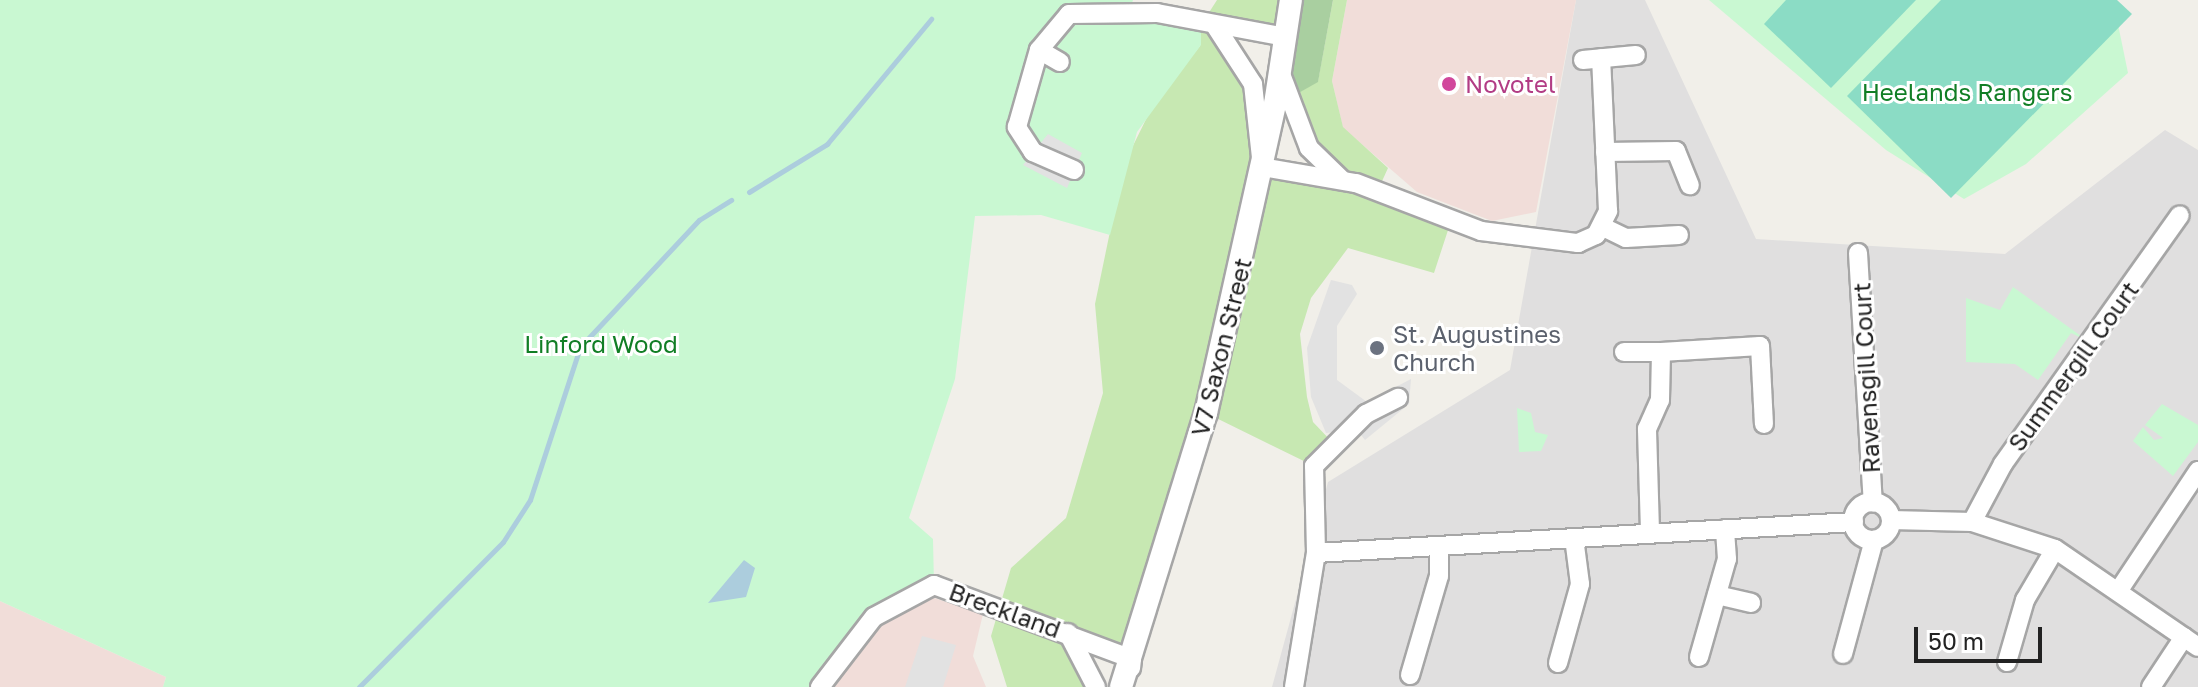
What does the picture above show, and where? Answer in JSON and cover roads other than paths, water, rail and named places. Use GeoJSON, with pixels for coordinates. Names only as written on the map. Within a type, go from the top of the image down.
{"type":"FeatureCollection","features":[{"type":"Feature","properties":{"kind":"street","name":"V7 Saxon Street"},"geometry":{"type":"LineString","coordinates":[[1121,687],[1132,659],[1234,299],[1262,167],[1291,0]]}},
{"type":"Feature","properties":{"kind":"street"},"geometry":{"type":"LineString","coordinates":[[1074,170],[1014,142],[1018,114],[1039,50],[1054,25],[1088,9],[1157,13],[1216,27],[1285,37]]}},
{"type":"Feature","properties":{"kind":"street"},"geometry":{"type":"LineString","coordinates":[[1216,27],[1253,84],[1262,167],[1342,180],[1496,234],[1578,243],[1603,227]]}},
{"type":"Feature","properties":{"kind":"street"},"geometry":{"type":"LineString","coordinates":[[1039,50],[1060,62]]}},
{"type":"Feature","properties":{"kind":"street"},"geometry":{"type":"LineString","coordinates":[[1603,227],[1605,152],[1592,59],[1636,55]]}},
{"type":"Feature","properties":{"kind":"street"},"geometry":{"type":"LineString","coordinates":[[1280,71],[1309,148],[1342,180]]}},
{"type":"Feature","properties":{"kind":"street"},"geometry":{"type":"LineString","coordinates":[[1605,152],[1676,151],[1690,185]]}},
{"type":"Feature","properties":{"kind":"street","name":"Summergill Court"},"geometry":{"type":"LineString","coordinates":[[1972,522],[2003,464],[2180,215]]}},
{"type":"Feature","properties":{"kind":"street"},"geometry":{"type":"LineString","coordinates":[[1603,227],[1626,238],[1679,235]]}},
{"type":"Feature","properties":{"kind":"street","name":"Ravensgill Court"},"geometry":{"type":"LineString","coordinates":[[1858,253],[1873,503]]}},
{"type":"Feature","properties":{"kind":"street"},"geometry":{"type":"LineString","coordinates":[[1624,352],[1760,346],[1764,424]]}},
{"type":"Feature","properties":{"kind":"street"},"geometry":{"type":"LineString","coordinates":[[1650,531],[1647,429],[1660,400],[1661,352]]}},
{"type":"Feature","properties":{"kind":"street"},"geometry":{"type":"LineString","coordinates":[[1294,687],[1316,553],[1314,466],[1366,414],[1398,398]]}},
{"type":"Feature","properties":{"kind":"street"},"geometry":{"type":"LineString","coordinates":[[2119,590],[2198,471]]}},
{"type":"Feature","properties":{"kind":"street"},"geometry":{"type":"LineString","coordinates":[[1854,522],[1857,511],[1873,503],[1891,520],[1972,522],[2055,549],[2191,642],[2151,687]]}},
{"type":"Feature","properties":{"kind":"street"},"geometry":{"type":"LineString","coordinates":[[1843,654],[1874,540],[1891,520]]}},
{"type":"Feature","properties":{"kind":"street"},"geometry":{"type":"LineString","coordinates":[[1316,553],[1650,531],[1854,522],[1874,540]]}},
{"type":"Feature","properties":{"kind":"street"},"geometry":{"type":"LineString","coordinates":[[1699,657],[1727,559],[1725,529]]}},
{"type":"Feature","properties":{"kind":"street"},"geometry":{"type":"LineString","coordinates":[[1558,663],[1580,584],[1574,538]]}},
{"type":"Feature","properties":{"kind":"street"},"geometry":{"type":"LineString","coordinates":[[1410,675],[1439,576],[1439,546]]}},
{"type":"Feature","properties":{"kind":"street"},"geometry":{"type":"LineString","coordinates":[[2007,662],[2025,600],[2055,549]]}},
{"type":"Feature","properties":{"kind":"street","name":"Breckland"},"geometry":{"type":"LineString","coordinates":[[820,687],[874,617],[934,585],[1132,659]]}},
{"type":"Feature","properties":{"kind":"street"},"geometry":{"type":"LineString","coordinates":[[1717,595],[1751,603]]}},
{"type":"Feature","properties":{"kind":"street"},"geometry":{"type":"LineString","coordinates":[[1068,633],[1096,687]]}},
{"type":"Feature","properties":{"kind":"street"},"geometry":{"type":"LineString","coordinates":[[1128,687],[1132,659]]}},
{"type":"Feature","properties":{"kind":"water"},"geometry":{"type":"Polygon","coordinates":[[[744,560],[755,568],[746,597],[708,603],[744,560]]]}},
{"type":"Feature","properties":{"kind":"waterway"},"geometry":{"type":"LineString","coordinates":[[749,192],[827,144],[931,19]]}},
{"type":"Feature","properties":{"kind":"waterway"},"geometry":{"type":"LineString","coordinates":[[359,687],[503,542],[530,500],[580,347],[699,220],[731,200]]}},
{"type":"Feature","properties":{"kind":"place","name":"Novotel"},"geometry":{"type":"Point","coordinates":[1449,84]}},
{"type":"Feature","properties":{"kind":"place","name":"St. Augustines Church"},"geometry":{"type":"Point","coordinates":[1377,348]}},
{"type":"Feature","properties":{"kind":"park label","name":"Heelands Rangers"},"geometry":{"type":"Point","coordinates":[1967,92]}},
{"type":"Feature","properties":{"kind":"park label","name":"Linford Wood"},"geometry":{"type":"Point","coordinates":[601,344]}}]}
